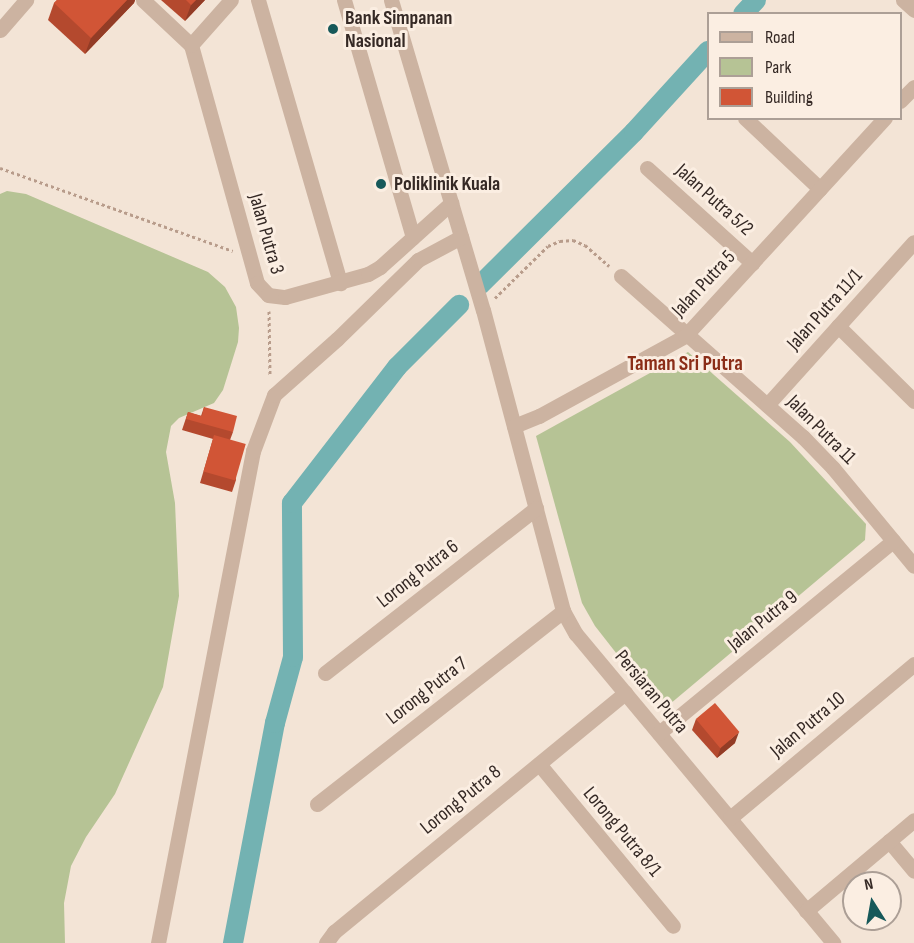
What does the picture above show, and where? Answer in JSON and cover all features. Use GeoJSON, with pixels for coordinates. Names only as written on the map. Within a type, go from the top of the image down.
{"type":"FeatureCollection","features":[{"type":"Feature","properties":{"kind":"street"},"geometry":{"type":"LineString","coordinates":[[0,30],[26,0]]}},
{"type":"Feature","properties":{"kind":"street"},"geometry":{"type":"LineString","coordinates":[[143,0],[191,45],[231,0]]}},
{"type":"Feature","properties":{"kind":"street"},"geometry":{"type":"LineString","coordinates":[[258,0],[340,282]]}},
{"type":"Feature","properties":{"kind":"street"},"geometry":{"type":"LineString","coordinates":[[344,0],[413,237]]}},
{"type":"Feature","properties":{"kind":"street","name":"Persiaran Putra"},"geometry":{"type":"LineString","coordinates":[[391,0],[483,310],[563,611],[576,634],[833,943]]}},
{"type":"Feature","properties":{"kind":"street"},"geometry":{"type":"LineString","coordinates":[[903,0],[914,10]]}},
{"type":"Feature","properties":{"kind":"street","name":"Jalan Putra 3"},"geometry":{"type":"LineString","coordinates":[[191,45],[257,283],[268,295],[285,297],[374,271],[451,203]]}},
{"type":"Feature","properties":{"kind":"street"},"geometry":{"type":"LineString","coordinates":[[902,99],[914,87]]}},
{"type":"Feature","properties":{"kind":"street"},"geometry":{"type":"LineString","coordinates":[[747,120],[820,189]]}},
{"type":"Feature","properties":{"kind":"street","name":"Jalan Putra 5"},"geometry":{"type":"LineString","coordinates":[[514,426],[539,416],[685,336],[883,120]]}},
{"type":"Feature","properties":{"kind":"street","name":"Jalan Putra 5/2"},"geometry":{"type":"LineString","coordinates":[[647,168],[752,263]]}},
{"type":"Feature","properties":{"kind":"street"},"geometry":{"type":"LineString","coordinates":[[158,943],[253,451],[273,395],[337,339],[418,260],[461,237]]}},
{"type":"Feature","properties":{"kind":"street","name":"Jalan Putra 11/1"},"geometry":{"type":"LineString","coordinates":[[767,405],[912,247]]}},
{"type":"Feature","properties":{"kind":"street","name":"Jalan Putra 11"},"geometry":{"type":"LineString","coordinates":[[621,276],[685,336],[803,437],[833,468],[914,566]]}},
{"type":"Feature","properties":{"kind":"street"},"geometry":{"type":"LineString","coordinates":[[838,326],[914,401]]}},
{"type":"Feature","properties":{"kind":"street","name":"Lorong Putra 6"},"geometry":{"type":"LineString","coordinates":[[325,673],[536,508]]}},
{"type":"Feature","properties":{"kind":"street","name":"Jalan Putra 9"},"geometry":{"type":"LineString","coordinates":[[659,733],[893,542]]}},
{"type":"Feature","properties":{"kind":"street","name":"Lorong Putra 7"},"geometry":{"type":"LineString","coordinates":[[317,804],[563,611]]}},
{"type":"Feature","properties":{"kind":"street","name":"Jalan Putra 10"},"geometry":{"type":"LineString","coordinates":[[730,818],[914,664]]}},
{"type":"Feature","properties":{"kind":"street","name":"Lorong Putra 8"},"geometry":{"type":"LineString","coordinates":[[326,943],[334,932],[625,693]]}},
{"type":"Feature","properties":{"kind":"street","name":"Lorong Putra 8/1"},"geometry":{"type":"LineString","coordinates":[[538,764],[673,926]]}},
{"type":"Feature","properties":{"kind":"street"},"geometry":{"type":"LineString","coordinates":[[806,911],[914,820]]}},
{"type":"Feature","properties":{"kind":"street"},"geometry":{"type":"LineString","coordinates":[[889,841],[914,871]]}},
{"type":"Feature","properties":{"kind":"path"},"geometry":{"type":"LineString","coordinates":[[0,168],[250,257]]}},
{"type":"Feature","properties":{"kind":"path"},"geometry":{"type":"LineString","coordinates":[[483,310],[548,246],[560,241],[573,240],[585,245],[621,276]]}},
{"type":"Feature","properties":{"kind":"path"},"geometry":{"type":"LineString","coordinates":[[268,295],[268,362],[273,395]]}},
{"type":"Feature","properties":{"kind":"green space"},"geometry":{"type":"Polygon","coordinates":[[[7,191],[26,194],[208,272],[225,287],[236,307],[239,328],[238,342],[223,390],[214,403],[179,418],[171,426],[166,452],[175,503],[179,596],[163,687],[115,794],[86,837],[71,866],[64,903],[65,943],[0,943],[0,194],[7,191]]]}},
{"type":"Feature","properties":{"kind":"green space"},"geometry":{"type":"Polygon","coordinates":[[[688,352],[790,442],[866,524],[865,540],[670,704],[656,704],[595,626],[582,603],[536,436],[688,352]]]}},
{"type":"Feature","properties":{"kind":"building"},"geometry":{"type":"Polygon","coordinates":[[[57,0],[127,0],[91,38],[54,3],[57,0]]]}},
{"type":"Feature","properties":{"kind":"building"},"geometry":{"type":"Polygon","coordinates":[[[186,0],[196,0],[191,5],[186,0]]]}},
{"type":"Feature","properties":{"kind":"building"},"geometry":{"type":"Polygon","coordinates":[[[204,407],[237,416],[233,432],[186,419],[188,412],[202,416],[204,407]]]}},
{"type":"Feature","properties":{"kind":"building"},"geometry":{"type":"Polygon","coordinates":[[[214,435],[246,444],[235,481],[204,472],[214,435]]]}},
{"type":"Feature","properties":{"kind":"building"},"geometry":{"type":"Polygon","coordinates":[[[715,703],[739,732],[720,748],[696,719],[715,703]]]}},
{"type":"Feature","properties":{"kind":"waterway"},"geometry":{"type":"LineString","coordinates":[[745,12],[756,0]]}},
{"type":"Feature","properties":{"kind":"waterway"},"geometry":{"type":"LineString","coordinates":[[480,285],[634,132],[707,52]]}},
{"type":"Feature","properties":{"kind":"waterway"},"geometry":{"type":"LineString","coordinates":[[233,943],[275,723],[293,657],[292,503],[397,367],[459,305]]}},
{"type":"Feature","properties":{"kind":"place","name":"Bank Simpanan Nasional"},"geometry":{"type":"Point","coordinates":[333,29]}},
{"type":"Feature","properties":{"kind":"place","name":"Poliklinik Kuala"},"geometry":{"type":"Point","coordinates":[381,184]}},
{"type":"Feature","properties":{"kind":"district","name":"Taman Sri Putra"},"geometry":{"type":"Point","coordinates":[685,364]}}]}
